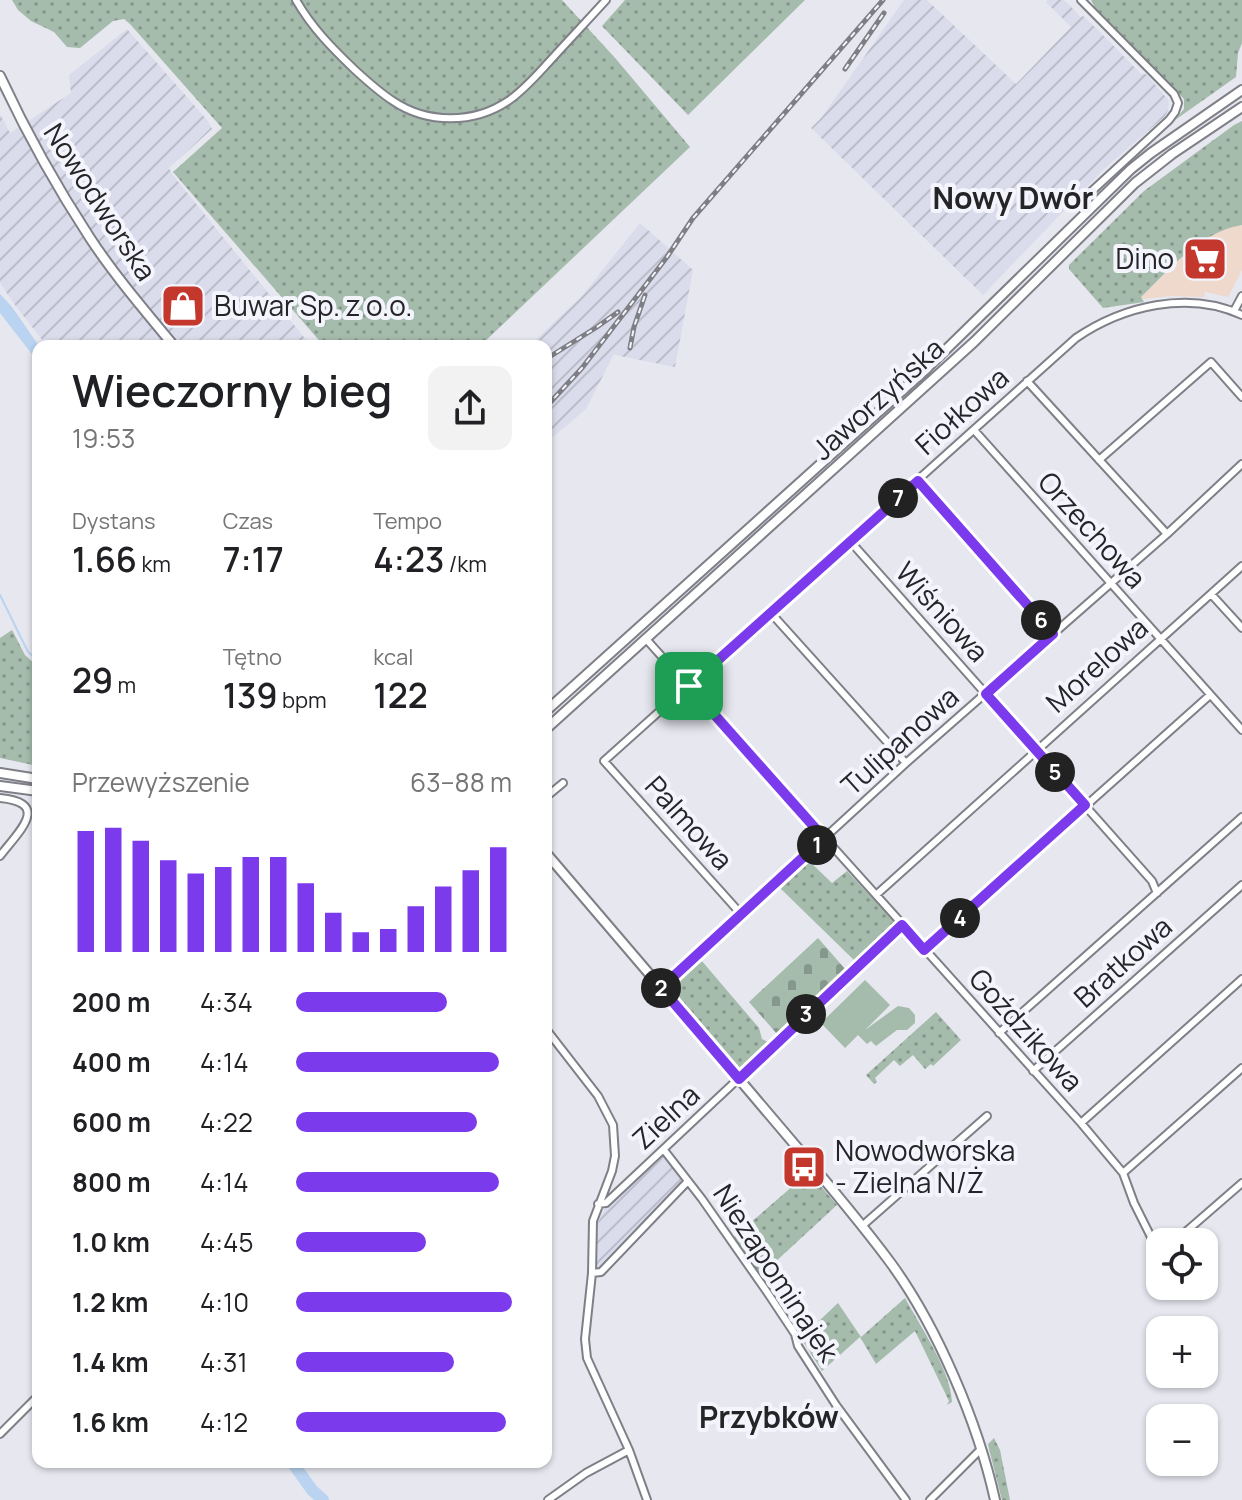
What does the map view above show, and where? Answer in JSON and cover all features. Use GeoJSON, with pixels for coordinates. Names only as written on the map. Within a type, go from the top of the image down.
{"type":"FeatureCollection","features":[{"type":"Feature","properties":{"kind":"main road","name":"Nowodworska"},"geometry":{"type":"LineString","coordinates":[[0,76],[33,143],[91,240],[169,340]]}},
{"type":"Feature","properties":{"kind":"main road","name":"Jaworzyńska"},"geometry":{"type":"LineString","coordinates":[[552,706],[925,370],[1131,169],[1242,90]]}},
{"type":"Feature","properties":{"kind":"main road","name":"Jaworzyńska"},"geometry":{"type":"LineString","coordinates":[[552,724],[974,342],[1135,183],[1242,107]]}},
{"type":"Feature","properties":{"kind":"main road"},"geometry":{"type":"LineString","coordinates":[[0,773],[32,778]]}},
{"type":"Feature","properties":{"kind":"main road"},"geometry":{"type":"LineString","coordinates":[[0,786],[32,790]]}},
{"type":"Feature","properties":{"kind":"main road"},"geometry":{"type":"LineString","coordinates":[[552,860],[891,1263],[919,1306],[943,1352],[981,1449],[995,1500]]}},
{"type":"Feature","properties":{"kind":"street"},"geometry":{"type":"LineString","coordinates":[[296,0],[326,43],[381,92],[415,112],[452,118],[481,114],[506,102],[531,81],[606,0]]}},
{"type":"Feature","properties":{"kind":"street"},"geometry":{"type":"LineString","coordinates":[[1081,0],[1174,94],[1178,103],[1169,120],[1081,201]]}},
{"type":"Feature","properties":{"kind":"street"},"geometry":{"type":"LineString","coordinates":[[1234,311],[1242,296]]}},
{"type":"Feature","properties":{"kind":"street","name":"Fiołkowa"},"geometry":{"type":"LineString","coordinates":[[604,761],[1084,333],[1107,319],[1164,304],[1184,303],[1242,315]]}},
{"type":"Feature","properties":{"kind":"street"},"geometry":{"type":"LineString","coordinates":[[1099,460],[1211,362],[1242,397]]}},
{"type":"Feature","properties":{"kind":"street"},"geometry":{"type":"LineString","coordinates":[[1027,381],[1167,534]]}},
{"type":"Feature","properties":{"kind":"street","name":"Orzechowa"},"geometry":{"type":"LineString","coordinates":[[974,430],[1242,730]]}},
{"type":"Feature","properties":{"kind":"street","name":"Tulipanowa"},"geometry":{"type":"LineString","coordinates":[[661,988],[906,763],[1167,534],[1242,464]]}},
{"type":"Feature","properties":{"kind":"street"},"geometry":{"type":"LineString","coordinates":[[918,481],[1053,634]]}},
{"type":"Feature","properties":{"kind":"street","name":"Wiśniowa"},"geometry":{"type":"LineString","coordinates":[[850,541],[1152,881],[1157,893]]}},
{"type":"Feature","properties":{"kind":"street","name":"Morelowa"},"geometry":{"type":"LineString","coordinates":[[876,895],[1242,566]]}},
{"type":"Feature","properties":{"kind":"street"},"geometry":{"type":"LineString","coordinates":[[1211,594],[1242,628]]}},
{"type":"Feature","properties":{"kind":"street"},"geometry":{"type":"LineString","coordinates":[[770,612],[906,763]]}},
{"type":"Feature","properties":{"kind":"street","name":"Goździkowa"},"geometry":{"type":"LineString","coordinates":[[646,639],[1081,1123],[1123,1173],[1146,1229]]}},
{"type":"Feature","properties":{"kind":"street"},"geometry":{"type":"LineString","coordinates":[[924,950],[1210,695]]}},
{"type":"Feature","properties":{"kind":"street","name":"Palmowa"},"geometry":{"type":"LineString","coordinates":[[604,761],[741,914]]}},
{"type":"Feature","properties":{"kind":"street"},"geometry":{"type":"LineString","coordinates":[[552,792],[563,783]]}},
{"type":"Feature","properties":{"kind":"street"},"geometry":{"type":"LineString","coordinates":[[0,798],[23,802],[28,813],[24,824],[0,856]]}},
{"type":"Feature","properties":{"kind":"street"},"geometry":{"type":"LineString","coordinates":[[999,1033],[1242,817]]}},
{"type":"Feature","properties":{"kind":"street","name":"Bratkowa"},"geometry":{"type":"LineString","coordinates":[[1033,1071],[1242,885]]}},
{"type":"Feature","properties":{"kind":"street","name":"Zielna"},"geometry":{"type":"LineString","coordinates":[[598,1204],[606,1203],[664,1150],[902,925]]}},
{"type":"Feature","properties":{"kind":"street"},"geometry":{"type":"LineString","coordinates":[[1081,1123],[1242,979]]}},
{"type":"Feature","properties":{"kind":"street"},"geometry":{"type":"LineString","coordinates":[[552,1037],[598,1096],[613,1125],[615,1156],[612,1171],[593,1221],[592,1273],[585,1339],[587,1358],[629,1450],[647,1500]]}},
{"type":"Feature","properties":{"kind":"street"},"geometry":{"type":"LineString","coordinates":[[1123,1173],[1242,1068]]}},
{"type":"Feature","properties":{"kind":"street"},"geometry":{"type":"LineString","coordinates":[[862,1226],[987,1116]]}},
{"type":"Feature","properties":{"kind":"street","name":"Niezapominajek"},"geometry":{"type":"LineString","coordinates":[[664,1150],[702,1199],[795,1334],[798,1346],[836,1405],[906,1500]]}},
{"type":"Feature","properties":{"kind":"street"},"geometry":{"type":"LineString","coordinates":[[592,1273],[601,1272],[688,1181]]}},
{"type":"Feature","properties":{"kind":"street"},"geometry":{"type":"LineString","coordinates":[[1190,1228],[1242,1183]]}},
{"type":"Feature","properties":{"kind":"street"},"geometry":{"type":"LineString","coordinates":[[0,1434],[32,1402]]}},
{"type":"Feature","properties":{"kind":"street"},"geometry":{"type":"LineString","coordinates":[[930,1500],[981,1449]]}},
{"type":"Feature","properties":{"kind":"street"},"geometry":{"type":"LineString","coordinates":[[548,1500],[586,1473],[629,1450]]}},
{"type":"Feature","properties":{"kind":"shaded area"},"geometry":{"type":"Polygon","coordinates":[[[904,0],[927,0],[1016,84],[1071,27],[1046,2],[1064,0],[1141,74],[1146,74],[1169,101],[1164,117],[1104,169],[983,295],[811,128],[822,117],[904,0]]]}},
{"type":"Feature","properties":{"kind":"shaded area"},"geometry":{"type":"Polygon","coordinates":[[[127,29],[212,129],[169,168],[172,174],[306,340],[42,340],[0,283],[0,114],[10,133],[71,93],[69,75],[127,29]]]}},
{"type":"Feature","properties":{"kind":"shaded area"},"geometry":{"type":"Polygon","coordinates":[[[640,223],[693,270],[675,367],[614,354],[586,409],[552,438],[552,340],[535,340],[582,296],[640,223]]]}},
{"type":"Feature","properties":{"kind":"shaded area"},"geometry":{"type":"Polygon","coordinates":[[[1242,225],[1242,270],[1228,297],[1205,292],[1204,297],[1141,297],[1207,236],[1242,225]]]}},
{"type":"Feature","properties":{"kind":"shaded area"},"geometry":{"type":"Polygon","coordinates":[[[664,1156],[683,1181],[601,1268],[595,1268],[598,1223],[604,1210],[664,1156]]]}},
{"type":"Feature","properties":{"kind":"green space"},"geometry":{"type":"Polygon","coordinates":[[[12,0],[562,0],[690,147],[486,340],[319,340],[173,172],[222,128],[130,24],[124,19],[113,21],[80,48],[67,47],[54,32],[31,21],[12,0]]]}},
{"type":"Feature","properties":{"kind":"green space"},"geometry":{"type":"Polygon","coordinates":[[[625,0],[805,0],[688,115],[602,26],[625,0]]]}},
{"type":"Feature","properties":{"kind":"green space"},"geometry":{"type":"Polygon","coordinates":[[[1091,0],[1242,0],[1242,43],[1236,77],[1175,120],[1184,109],[1184,99],[1093,7],[1091,0]]]}},
{"type":"Feature","properties":{"kind":"green space"},"geometry":{"type":"Polygon","coordinates":[[[1242,121],[1242,225],[1199,243],[1141,297],[1144,302],[1103,308],[1069,269],[1069,265],[1144,191],[1242,121]]]}},
{"type":"Feature","properties":{"kind":"green space"},"geometry":{"type":"Polygon","coordinates":[[[12,630],[25,655],[32,661],[32,765],[0,758],[0,638],[12,630]]]}},
{"type":"Feature","properties":{"kind":"green space"},"geometry":{"type":"Polygon","coordinates":[[[809,861],[832,883],[847,871],[895,924],[857,963],[780,888],[809,861]]]}},
{"type":"Feature","properties":{"kind":"green space"},"geometry":{"type":"Polygon","coordinates":[[[818,938],[846,970],[777,1034],[749,1002],[818,938]]]}},
{"type":"Feature","properties":{"kind":"green space"},"geometry":{"type":"Polygon","coordinates":[[[701,960],[759,1028],[762,1039],[770,1043],[748,1066],[740,1069],[673,991],[673,985],[701,960]]]}},
{"type":"Feature","properties":{"kind":"green space"},"geometry":{"type":"Polygon","coordinates":[[[865,980],[890,1005],[865,1030],[898,1006],[909,1008],[915,1015],[915,1023],[907,1030],[897,1030],[876,1046],[871,1041],[867,1044],[858,1035],[845,1048],[821,1023],[865,980]]]}},
{"type":"Feature","properties":{"kind":"green space"},"geometry":{"type":"Polygon","coordinates":[[[936,1012],[961,1040],[933,1066],[931,1064],[925,1069],[913,1055],[900,1066],[894,1060],[875,1078],[877,1082],[874,1084],[866,1075],[936,1012]]]}},
{"type":"Feature","properties":{"kind":"green space"},"geometry":{"type":"Polygon","coordinates":[[[809,1172],[837,1205],[760,1276],[734,1237],[809,1172]]]}},
{"type":"Feature","properties":{"kind":"green space"},"geometry":{"type":"Polygon","coordinates":[[[905,1298],[946,1377],[952,1402],[947,1405],[949,1401],[915,1331],[876,1364],[860,1337],[822,1371],[801,1338],[838,1303],[861,1337],[905,1298]]]}},
{"type":"Feature","properties":{"kind":"green space"},"geometry":{"type":"Polygon","coordinates":[[[994,1438],[1000,1450],[1010,1500],[1002,1500],[988,1444],[994,1438]]]}},
{"type":"Feature","properties":{"kind":"water"},"geometry":{"type":"Polygon","coordinates":[[[0,294],[35,340],[32,340],[32,354],[0,313],[0,294]]]}},
{"type":"Feature","properties":{"kind":"waterway"},"geometry":{"type":"LineString","coordinates":[[0,595],[32,655]]}},
{"type":"Feature","properties":{"kind":"waterway"},"geometry":{"type":"LineString","coordinates":[[296,1468],[323,1500]]}},
{"type":"Feature","properties":{"kind":"railway"},"geometry":{"type":"LineString","coordinates":[[552,400],[582,368],[693,218],[883,0]]}},
{"type":"Feature","properties":{"kind":"railway"},"geometry":{"type":"LineString","coordinates":[[845,69],[884,13]]}},
{"type":"Feature","properties":{"kind":"railway"},"geometry":{"type":"LineString","coordinates":[[630,348],[645,295]]}},
{"type":"Feature","properties":{"kind":"railway"},"geometry":{"type":"LineString","coordinates":[[552,355],[618,312]]}},
{"type":"Feature","properties":{"kind":"place","name":"Dino"},"geometry":{"type":"Point","coordinates":[1205,259]}},
{"type":"Feature","properties":{"kind":"place","name":"Buwar Sp. z o.o."},"geometry":{"type":"Point","coordinates":[183,306]}},
{"type":"Feature","properties":{"kind":"place","name":"Nowodworska - Zielna N/Ż"},"geometry":{"type":"Point","coordinates":[804,1167]}},
{"type":"Feature","properties":{"kind":"district","name":"Nowy Dwór"},"geometry":{"type":"Point","coordinates":[1013,199]}},
{"type":"Feature","properties":{"kind":"district","name":"Przybków"},"geometry":{"type":"Point","coordinates":[769,1418]}},
{"type":"Feature","properties":{"kind":"route"},"geometry":{"type":"LineString","coordinates":[[918,481],[1053,634],[986,694],[1085,805],[924,950],[902,925],[739,1079],[661,988],[824,838],[689,686],[918,481]]}}]}
